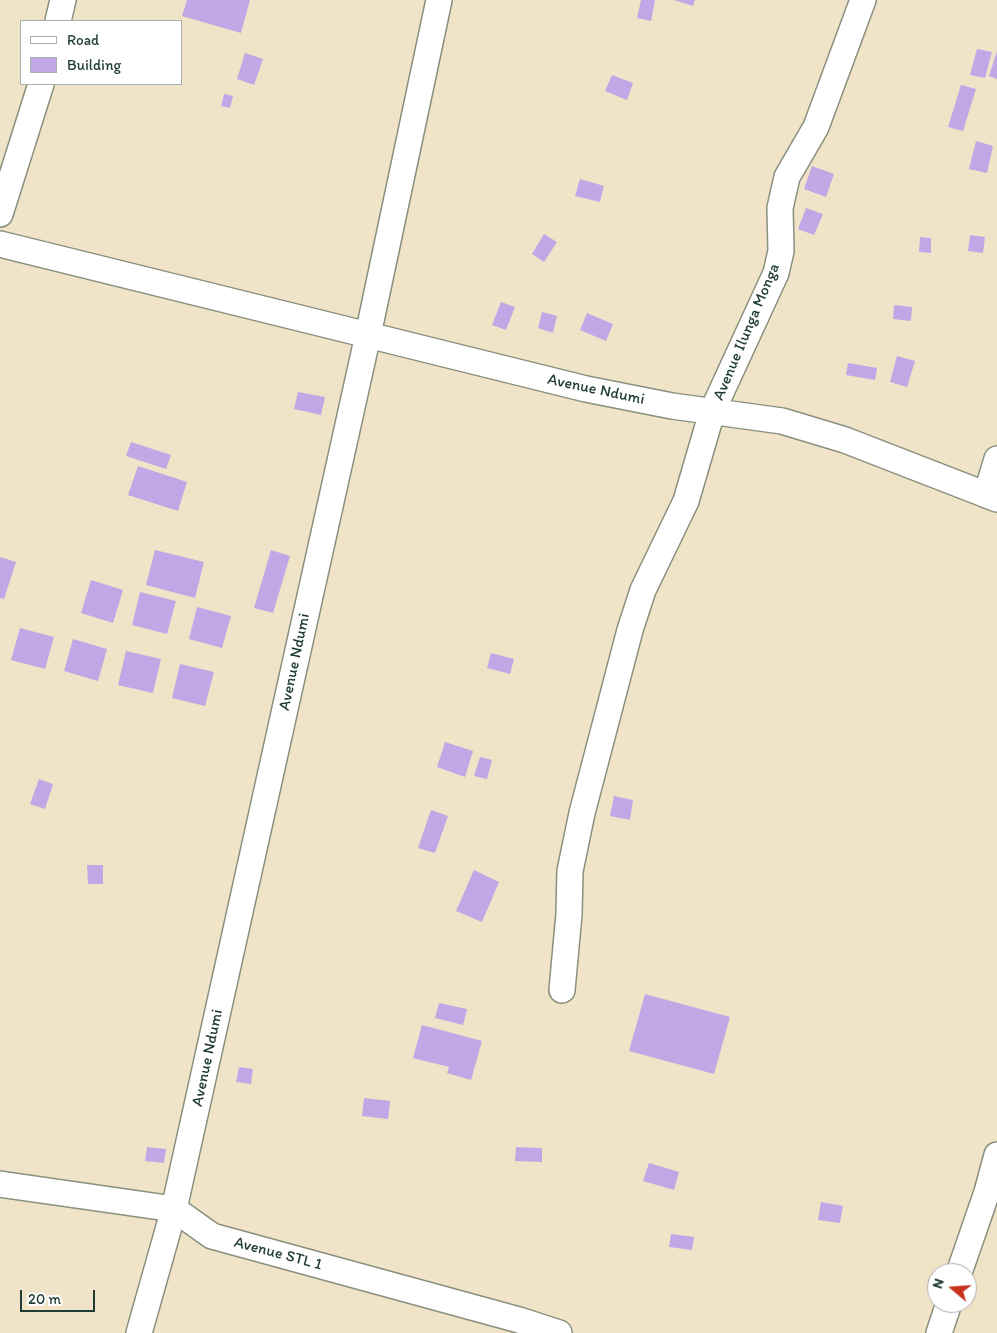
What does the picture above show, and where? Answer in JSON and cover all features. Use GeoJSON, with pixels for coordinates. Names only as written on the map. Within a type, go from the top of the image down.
{"type":"FeatureCollection","features":[{"type":"Feature","properties":{"kind":"street"},"geometry":{"type":"LineString","coordinates":[[58,20],[63,0]]}},
{"type":"Feature","properties":{"kind":"street"},"geometry":{"type":"LineString","coordinates":[[0,244],[368,335],[439,0]]}},
{"type":"Feature","properties":{"kind":"street","name":"Avenue Ilunga Monga"},"geometry":{"type":"LineString","coordinates":[[863,0],[816,127],[787,177],[780,208],[781,250],[776,272],[712,412],[782,421],[845,440],[992,497]]}},
{"type":"Feature","properties":{"kind":"street"},"geometry":{"type":"LineString","coordinates":[[0,214],[41,85]]}},
{"type":"Feature","properties":{"kind":"street","name":"Avenue Ndumi"},"geometry":{"type":"LineString","coordinates":[[139,1333],[174,1210],[368,335],[586,389],[712,412]]}},
{"type":"Feature","properties":{"kind":"street"},"geometry":{"type":"LineString","coordinates":[[562,990],[569,914],[570,871],[582,813],[643,590],[686,501],[712,412]]}},
{"type":"Feature","properties":{"kind":"street"},"geometry":{"type":"LineString","coordinates":[[992,497],[997,459]]}},
{"type":"Feature","properties":{"kind":"street"},"geometry":{"type":"LineString","coordinates":[[963,1263],[988,1192],[997,1155]]}},
{"type":"Feature","properties":{"kind":"street","name":"Avenue STL 1"},"geometry":{"type":"LineString","coordinates":[[0,1184],[174,1210],[212,1236],[518,1327],[559,1333]]}},
{"type":"Feature","properties":{"kind":"street"},"geometry":{"type":"LineString","coordinates":[[938,1333],[945,1313]]}},
{"type":"Feature","properties":{"kind":"building"},"geometry":{"type":"Polygon","coordinates":[[[187,0],[250,0],[241,33],[182,16],[187,0]]]}},
{"type":"Feature","properties":{"kind":"building"},"geometry":{"type":"Polygon","coordinates":[[[641,0],[655,0],[651,21],[637,18],[641,0]]]}},
{"type":"Feature","properties":{"kind":"building"},"geometry":{"type":"Polygon","coordinates":[[[674,0],[695,0],[693,6],[674,0]]]}},
{"type":"Feature","properties":{"kind":"building"},"geometry":{"type":"Polygon","coordinates":[[[977,49],[992,52],[985,78],[970,75],[977,49]]]}},
{"type":"Feature","properties":{"kind":"building"},"geometry":{"type":"Polygon","coordinates":[[[997,51],[997,79],[989,76],[997,51]]]}},
{"type":"Feature","properties":{"kind":"building"},"geometry":{"type":"Polygon","coordinates":[[[245,53],[263,59],[254,85],[237,79],[245,53]]]}},
{"type":"Feature","properties":{"kind":"building"},"geometry":{"type":"Polygon","coordinates":[[[612,75],[633,83],[627,100],[605,91],[612,75]]]}},
{"type":"Feature","properties":{"kind":"building"},"geometry":{"type":"Polygon","coordinates":[[[961,85],[976,89],[963,131],[948,127],[961,85]]]}},
{"type":"Feature","properties":{"kind":"building"},"geometry":{"type":"Polygon","coordinates":[[[224,94],[233,96],[230,108],[221,106],[224,94]]]}},
{"type":"Feature","properties":{"kind":"building"},"geometry":{"type":"Polygon","coordinates":[[[976,141],[993,146],[987,173],[969,169],[976,141]]]}},
{"type":"Feature","properties":{"kind":"building"},"geometry":{"type":"Polygon","coordinates":[[[812,166],[834,174],[826,197],[804,189],[812,166]]]}},
{"type":"Feature","properties":{"kind":"building"},"geometry":{"type":"Polygon","coordinates":[[[580,179],[604,186],[600,202],[575,196],[580,179]]]}},
{"type":"Feature","properties":{"kind":"building"},"geometry":{"type":"Polygon","coordinates":[[[806,208],[823,214],[814,235],[798,229],[806,208]]]}},
{"type":"Feature","properties":{"kind":"building"},"geometry":{"type":"Polygon","coordinates":[[[544,234],[557,242],[544,262],[532,254],[544,234]]]}},
{"type":"Feature","properties":{"kind":"building"},"geometry":{"type":"Polygon","coordinates":[[[970,235],[985,237],[983,253],[968,251],[970,235]]]}},
{"type":"Feature","properties":{"kind":"building"},"geometry":{"type":"Polygon","coordinates":[[[920,237],[931,238],[931,253],[919,252],[920,237]]]}},
{"type":"Feature","properties":{"kind":"building"},"geometry":{"type":"Polygon","coordinates":[[[501,302],[515,307],[506,330],[492,325],[501,302]]]}},
{"type":"Feature","properties":{"kind":"building"},"geometry":{"type":"Polygon","coordinates":[[[894,305],[912,307],[911,321],[893,319],[894,305]]]}},
{"type":"Feature","properties":{"kind":"building"},"geometry":{"type":"Polygon","coordinates":[[[542,312],[557,316],[553,333],[538,328],[542,312]]]}},
{"type":"Feature","properties":{"kind":"building"},"geometry":{"type":"Polygon","coordinates":[[[587,313],[613,324],[606,341],[580,330],[587,313]]]}},
{"type":"Feature","properties":{"kind":"building"},"geometry":{"type":"Polygon","coordinates":[[[897,356],[915,361],[907,387],[890,382],[897,356]]]}},
{"type":"Feature","properties":{"kind":"building"},"geometry":{"type":"Polygon","coordinates":[[[848,363],[877,368],[875,380],[846,375],[848,363]]]}},
{"type":"Feature","properties":{"kind":"building"},"geometry":{"type":"Polygon","coordinates":[[[298,392],[325,397],[321,415],[294,409],[298,392]]]}},
{"type":"Feature","properties":{"kind":"building"},"geometry":{"type":"Polygon","coordinates":[[[131,442],[171,455],[166,469],[126,456],[131,442]]]}},
{"type":"Feature","properties":{"kind":"building"},"geometry":{"type":"Polygon","coordinates":[[[138,466],[187,482],[178,511],[128,495],[138,466]]]}},
{"type":"Feature","properties":{"kind":"building"},"geometry":{"type":"Polygon","coordinates":[[[155,550],[204,562],[195,598],[146,585],[155,550]]]}},
{"type":"Feature","properties":{"kind":"building"},"geometry":{"type":"Polygon","coordinates":[[[271,550],[290,556],[273,613],[254,608],[271,550]]]}},
{"type":"Feature","properties":{"kind":"building"},"geometry":{"type":"Polygon","coordinates":[[[0,557],[16,562],[4,599],[0,598],[0,557]]]}},
{"type":"Feature","properties":{"kind":"building"},"geometry":{"type":"Polygon","coordinates":[[[91,580],[123,590],[113,623],[81,613],[91,580]]]}},
{"type":"Feature","properties":{"kind":"building"},"geometry":{"type":"Polygon","coordinates":[[[140,592],[176,601],[167,634],[132,625],[140,592]]]}},
{"type":"Feature","properties":{"kind":"building"},"geometry":{"type":"Polygon","coordinates":[[[197,607],[231,616],[222,648],[189,639],[197,607]]]}},
{"type":"Feature","properties":{"kind":"building"},"geometry":{"type":"Polygon","coordinates":[[[20,628],[54,637],[45,669],[11,660],[20,628]]]}},
{"type":"Feature","properties":{"kind":"building"},"geometry":{"type":"Polygon","coordinates":[[[73,639],[107,649],[98,681],[64,671],[73,639]]]}},
{"type":"Feature","properties":{"kind":"building"},"geometry":{"type":"Polygon","coordinates":[[[126,651],[161,659],[153,693],[118,685],[126,651]]]}},
{"type":"Feature","properties":{"kind":"building"},"geometry":{"type":"Polygon","coordinates":[[[491,653],[514,659],[510,674],[487,668],[491,653]]]}},
{"type":"Feature","properties":{"kind":"building"},"geometry":{"type":"Polygon","coordinates":[[[180,664],[214,672],[205,706],[172,698],[180,664]]]}},
{"type":"Feature","properties":{"kind":"building"},"geometry":{"type":"Polygon","coordinates":[[[445,742],[473,751],[465,777],[437,767],[445,742]]]}},
{"type":"Feature","properties":{"kind":"building"},"geometry":{"type":"Polygon","coordinates":[[[480,757],[492,760],[487,779],[474,776],[480,757]]]}},
{"type":"Feature","properties":{"kind":"building"},"geometry":{"type":"Polygon","coordinates":[[[39,779],[53,784],[45,809],[30,804],[39,779]]]}},
{"type":"Feature","properties":{"kind":"building"},"geometry":{"type":"Polygon","coordinates":[[[614,796],[633,800],[630,820],[610,816],[614,796]]]}},
{"type":"Feature","properties":{"kind":"building"},"geometry":{"type":"Polygon","coordinates":[[[431,810],[448,816],[435,853],[418,848],[431,810]]]}},
{"type":"Feature","properties":{"kind":"building"},"geometry":{"type":"Polygon","coordinates":[[[87,865],[103,865],[103,884],[88,884],[87,865]]]}},
{"type":"Feature","properties":{"kind":"building"},"geometry":{"type":"Polygon","coordinates":[[[474,870],[499,882],[482,922],[456,911],[474,870]]]}},
{"type":"Feature","properties":{"kind":"building"},"geometry":{"type":"Polygon","coordinates":[[[645,994],[730,1017],[714,1074],[629,1051],[645,994]]]}},
{"type":"Feature","properties":{"kind":"building"},"geometry":{"type":"Polygon","coordinates":[[[439,1003],[467,1009],[463,1025],[435,1018],[439,1003]]]}},
{"type":"Feature","properties":{"kind":"building"},"geometry":{"type":"Polygon","coordinates":[[[422,1025],[482,1041],[471,1080],[447,1073],[449,1067],[413,1058],[422,1025]]]}},
{"type":"Feature","properties":{"kind":"building"},"geometry":{"type":"Polygon","coordinates":[[[239,1067],[253,1069],[251,1084],[236,1082],[239,1067]]]}},
{"type":"Feature","properties":{"kind":"building"},"geometry":{"type":"Polygon","coordinates":[[[364,1098],[390,1101],[388,1119],[362,1116],[364,1098]]]}},
{"type":"Feature","properties":{"kind":"building"},"geometry":{"type":"Polygon","coordinates":[[[147,1147],[166,1149],[164,1163],[145,1161],[147,1147]]]}},
{"type":"Feature","properties":{"kind":"building"},"geometry":{"type":"Polygon","coordinates":[[[516,1147],[542,1148],[542,1162],[515,1161],[516,1147]]]}},
{"type":"Feature","properties":{"kind":"building"},"geometry":{"type":"Polygon","coordinates":[[[649,1163],[679,1172],[674,1190],[643,1181],[649,1163]]]}},
{"type":"Feature","properties":{"kind":"building"},"geometry":{"type":"Polygon","coordinates":[[[821,1202],[843,1206],[840,1223],[818,1220],[821,1202]]]}},
{"type":"Feature","properties":{"kind":"building"},"geometry":{"type":"Polygon","coordinates":[[[671,1234],[694,1237],[692,1250],[669,1247],[671,1234]]]}}]}
